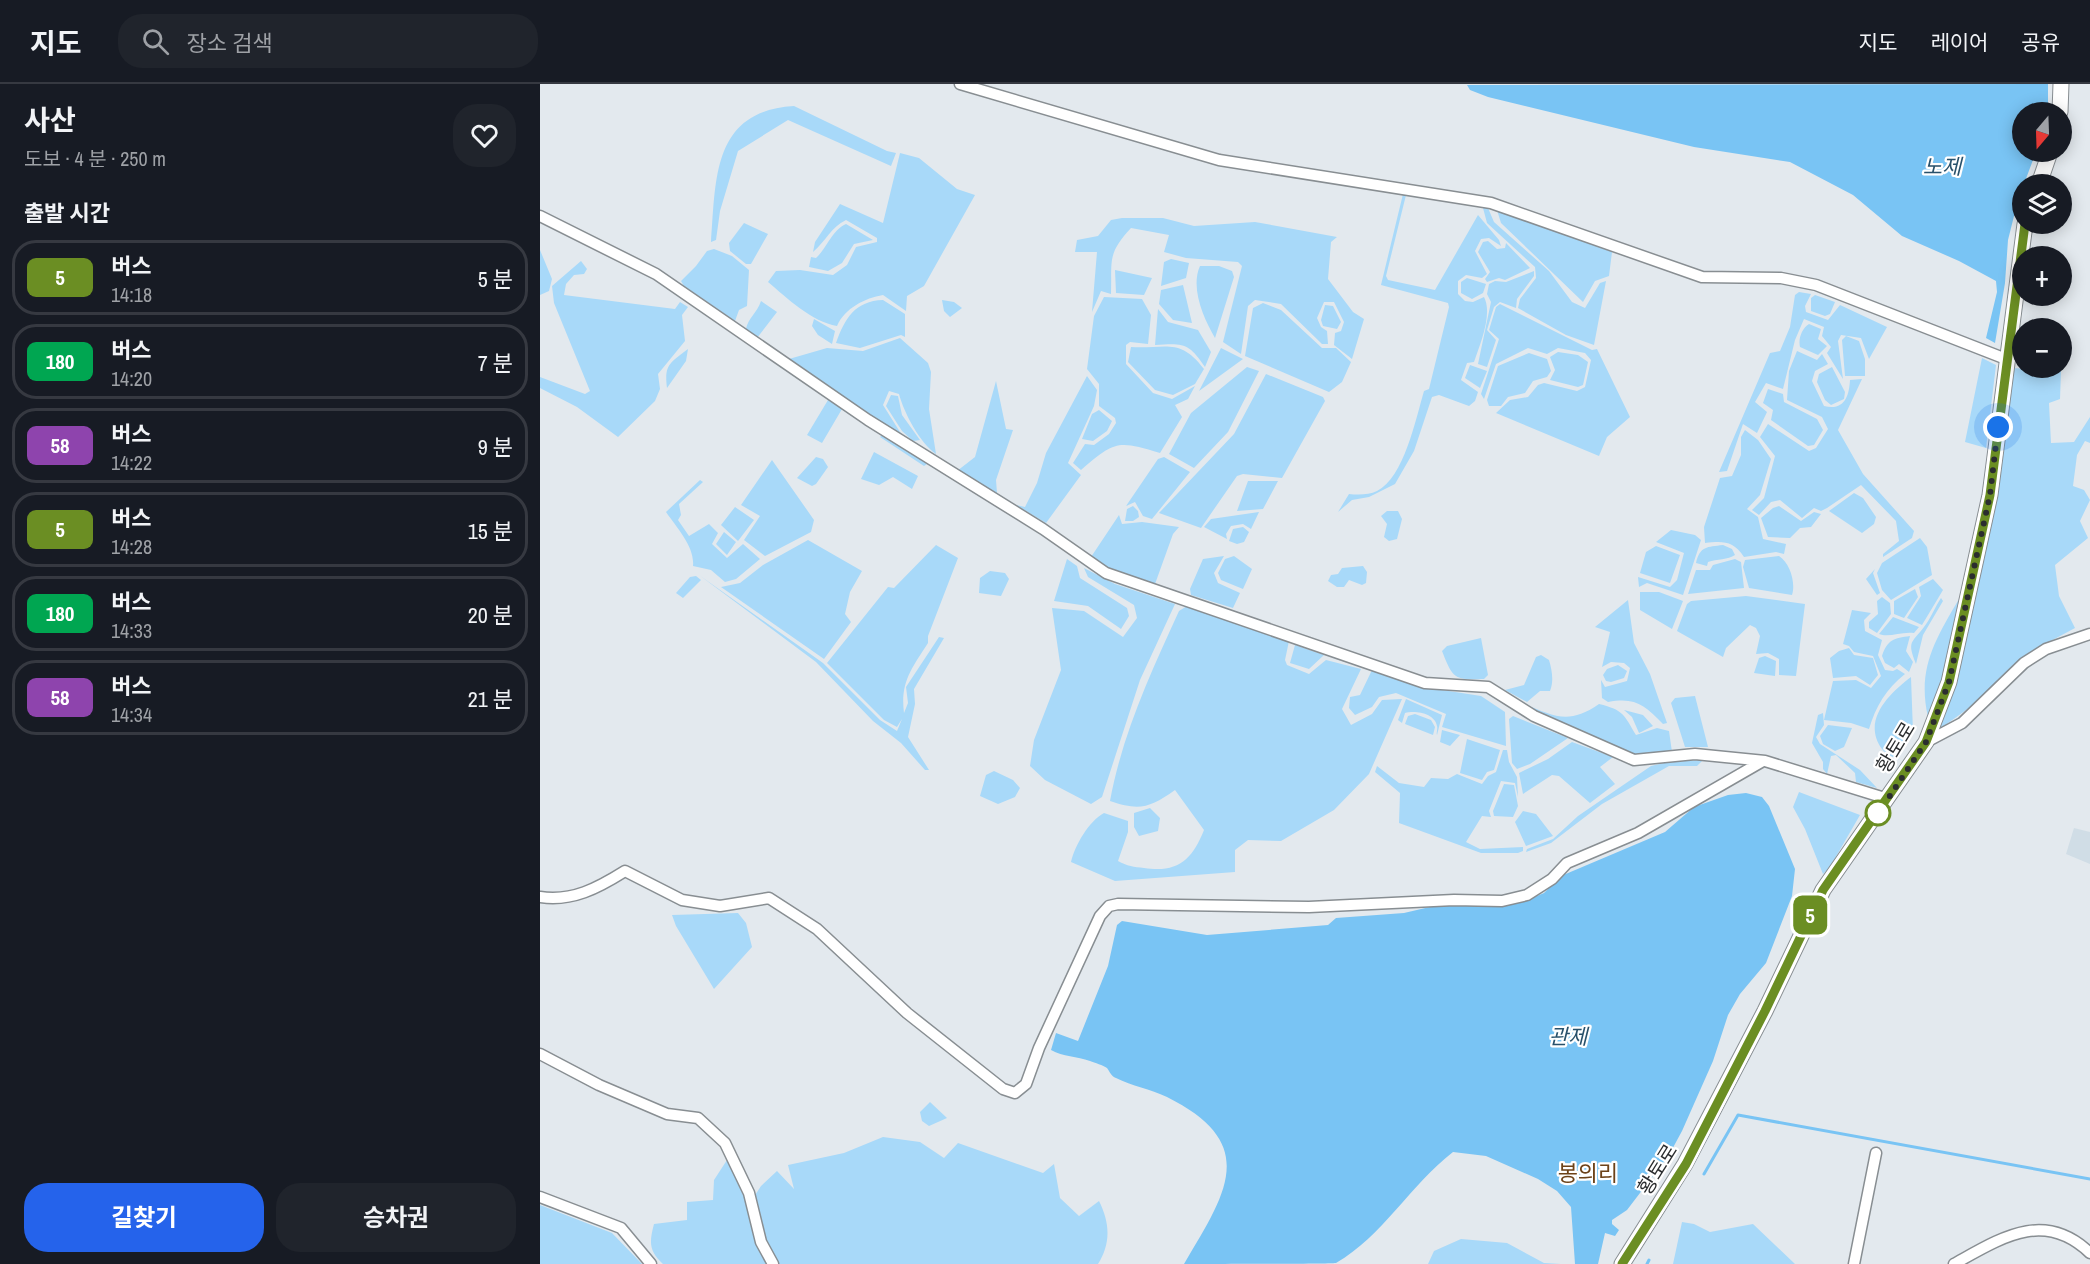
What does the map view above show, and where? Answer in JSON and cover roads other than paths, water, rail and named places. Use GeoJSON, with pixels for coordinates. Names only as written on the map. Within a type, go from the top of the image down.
{"type":"FeatureCollection","features":[{"type":"Feature","properties":{"kind":"main road"},"geometry":{"type":"LineString","coordinates":[[2060,102],[2061,84]]}},
{"type":"Feature","properties":{"kind":"main road","name":"황토로"},"geometry":{"type":"LineString","coordinates":[[1622,1264],[1686,1164],[1765,1011],[1823,890],[1926,742],[1949,682],[1990,495],[2024,234]]}},
{"type":"Feature","properties":{"kind":"street"},"geometry":{"type":"LineString","coordinates":[[960,84],[1219,160],[1491,203],[1702,277],[1754,280],[1781,278],[1816,285],[2006,359]]}},
{"type":"Feature","properties":{"kind":"street"},"geometry":{"type":"LineString","coordinates":[[540,216],[656,274],[867,420],[1043,529],[1106,573],[1425,683],[1488,687],[1534,716],[1634,760],[1695,754],[1763,761],[1888,799]]}},
{"type":"Feature","properties":{"kind":"street"},"geometry":{"type":"LineString","coordinates":[[1926,742],[1962,723],[2024,663],[2046,649],[2090,634]]}},
{"type":"Feature","properties":{"kind":"street"},"geometry":{"type":"LineString","coordinates":[[540,897],[556,900],[595,890],[625,871],[682,900],[720,906],[768,897],[817,929],[907,1013],[1003,1089],[1015,1093],[1026,1084],[1039,1048],[1100,916],[1109,906],[1118,904],[1309,907],[1454,900],[1502,901],[1527,896],[1552,879],[1567,863],[1638,833],[1763,761]]}},
{"type":"Feature","properties":{"kind":"street"},"geometry":{"type":"LineString","coordinates":[[540,1054],[599,1085],[667,1114],[698,1118],[725,1143],[749,1193],[760,1242],[772,1264]]}},
{"type":"Feature","properties":{"kind":"street"},"geometry":{"type":"LineString","coordinates":[[1854,1264],[1876,1153]]}},
{"type":"Feature","properties":{"kind":"street"},"geometry":{"type":"LineString","coordinates":[[540,1197],[621,1228],[651,1264]]}},
{"type":"Feature","properties":{"kind":"street"},"geometry":{"type":"LineString","coordinates":[[1954,1264],[2002,1238],[2038,1229],[2074,1238],[2090,1253]]}},
{"type":"Feature","properties":{"kind":"water","name":"노제"},"geometry":{"type":"Polygon","coordinates":[[[2048,84],[2048,102],[2012,102],[2012,162],[2032,162],[2028,174],[2012,174],[2012,224],[1995,343],[1986,338],[1997,292],[1996,281],[1959,261],[1902,236],[1853,195],[1790,162],[1694,147],[1488,97],[1470,90],[1467,85],[2048,84]]]}},
{"type":"Feature","properties":{"kind":"water","name":"관제"},"geometry":{"type":"Polygon","coordinates":[[[1746,793],[1762,797],[1769,806],[1795,869],[1792,896],[1766,963],[1740,994],[1728,1015],[1713,1061],[1682,1131],[1669,1155],[1627,1210],[1612,1220],[1612,1224],[1619,1230],[1615,1236],[1605,1233],[1598,1264],[1575,1264],[1571,1207],[1557,1191],[1538,1179],[1486,1156],[1453,1152],[1423,1179],[1368,1239],[1336,1263],[1184,1264],[1212,1215],[1222,1192],[1226,1171],[1225,1152],[1215,1133],[1196,1115],[1167,1097],[1116,1078],[1101,1065],[1051,1050],[1056,1033],[1078,1041],[1108,966],[1117,925],[1122,921],[1207,935],[1328,925],[1336,918],[1404,913],[1434,906],[1491,906],[1532,898],[1544,893],[1561,876],[1665,832],[1694,807],[1728,795],[1746,793]]]}},
{"type":"Feature","properties":{"kind":"waterway"},"geometry":{"type":"LineString","coordinates":[[1704,1174],[1738,1115],[2090,1179]]}},
{"type":"Feature","properties":{"kind":"waterway"},"geometry":{"type":"LineString","coordinates":[[1647,1264],[1649,1260]]}},
{"type":"Feature","properties":{"kind":"district","name":"봉의리"},"geometry":{"type":"Point","coordinates":[1588,1173]}}]}
